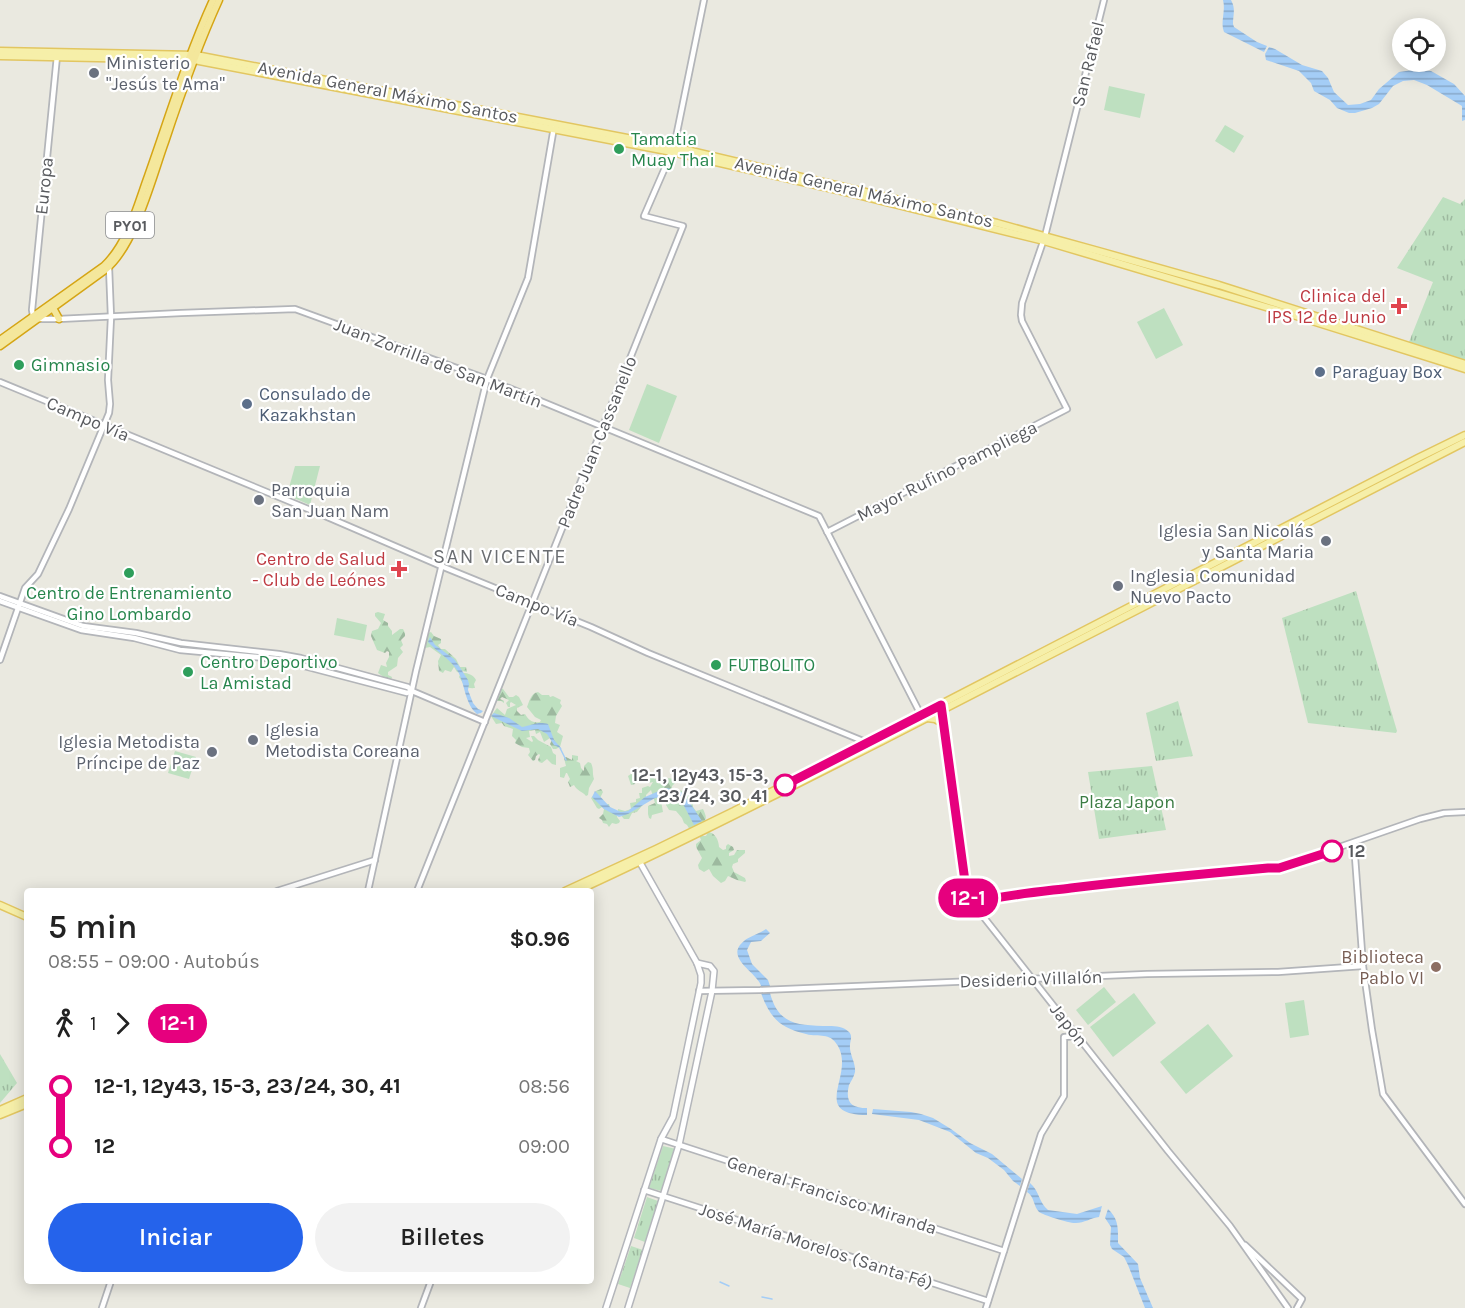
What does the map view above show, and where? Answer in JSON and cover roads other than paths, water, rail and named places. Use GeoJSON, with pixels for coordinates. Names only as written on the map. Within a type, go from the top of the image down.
{"type":"FeatureCollection","features":[{"type":"Feature","properties":{"kind":"highway","name":"PY01"},"geometry":{"type":"LineString","coordinates":[[0,340],[52,308],[109,264],[134,216],[213,0]]}},
{"type":"Feature","properties":{"kind":"highway","name":"PY01"},"geometry":{"type":"LineString","coordinates":[[192,58],[219,0]]}},
{"type":"Feature","properties":{"kind":"highway","name":"PY01"},"geometry":{"type":"LineString","coordinates":[[0,346],[109,264]]}},
{"type":"Feature","properties":{"kind":"highway"},"geometry":{"type":"LineString","coordinates":[[52,308],[59,318]]}},
{"type":"Feature","properties":{"kind":"main road","name":"Avenida General Máximo Santos"},"geometry":{"type":"LineString","coordinates":[[0,51],[192,58],[673,149],[1044,239],[1219,285],[1465,369]]}},
{"type":"Feature","properties":{"kind":"main road","name":"Avenida General Máximo Santos"},"geometry":{"type":"LineString","coordinates":[[0,56],[192,58]]}},
{"type":"Feature","properties":{"kind":"main road","name":"Avenida General Máximo Santos"},"geometry":{"type":"LineString","coordinates":[[1407,348],[1465,364]]}},
{"type":"Feature","properties":{"kind":"main road"},"geometry":{"type":"LineString","coordinates":[[1263,542],[1465,435]]}},
{"type":"Feature","properties":{"kind":"main road"},"geometry":{"type":"LineString","coordinates":[[583,888],[924,717],[1263,542],[1465,442]]}},
{"type":"Feature","properties":{"kind":"main road"},"geometry":{"type":"LineString","coordinates":[[924,717],[944,724]]}},
{"type":"Feature","properties":{"kind":"main road"},"geometry":{"type":"LineString","coordinates":[[572,888],[639,860]]}},
{"type":"Feature","properties":{"kind":"main road"},"geometry":{"type":"LineString","coordinates":[[606,1308],[661,1139],[673,1117],[701,975],[697,963],[639,860]]}},
{"type":"Feature","properties":{"kind":"main road"},"geometry":{"type":"LineString","coordinates":[[0,905],[24,915]]}},
{"type":"Feature","properties":{"kind":"main road"},"geometry":{"type":"LineString","coordinates":[[628,1308],[680,1145],[712,991],[714,971],[710,966],[697,963]]}},
{"type":"Feature","properties":{"kind":"main road"},"geometry":{"type":"LineString","coordinates":[[0,1110],[24,1099]]}},
{"type":"Feature","properties":{"kind":"main road"},"geometry":{"type":"LineString","coordinates":[[0,1116],[24,1105]]}},
{"type":"Feature","properties":{"kind":"street"},"geometry":{"type":"LineString","coordinates":[[673,149],[704,0]]}},
{"type":"Feature","properties":{"kind":"street","name":"San Rafael"},"geometry":{"type":"LineString","coordinates":[[1066,410],[1031,340],[1021,315],[1022,303],[1044,239],[1104,0]]}},
{"type":"Feature","properties":{"kind":"street","name":"Europa"},"geometry":{"type":"LineString","coordinates":[[36,317],[32,310],[57,57]]}},
{"type":"Feature","properties":{"kind":"street"},"geometry":{"type":"LineString","coordinates":[[369,888],[411,692],[487,378],[528,278],[554,127]]}},
{"type":"Feature","properties":{"kind":"street","name":"Padre Juan Cassanello"},"geometry":{"type":"LineString","coordinates":[[418,888],[683,226],[644,216],[673,149]]}},
{"type":"Feature","properties":{"kind":"street"},"geometry":{"type":"LineString","coordinates":[[0,660],[26,587],[38,574],[64,520],[110,407],[108,380],[111,317],[109,264]]}},
{"type":"Feature","properties":{"kind":"street","name":"Juan Zorrilla de San Martín"},"geometry":{"type":"LineString","coordinates":[[36,317],[111,317],[181,312],[295,309],[487,378],[819,516],[827,532]]}},
{"type":"Feature","properties":{"kind":"street","name":"Campo Vía"},"geometry":{"type":"LineString","coordinates":[[0,382],[870,744]]}},
{"type":"Feature","properties":{"kind":"street","name":"Mayor Rufino Pampliega"},"geometry":{"type":"LineString","coordinates":[[827,532],[1066,410]]}},
{"type":"Feature","properties":{"kind":"street"},"geometry":{"type":"LineString","coordinates":[[827,532],[924,717]]}},
{"type":"Feature","properties":{"kind":"street"},"geometry":{"type":"LineString","coordinates":[[0,596],[19,606]]}},
{"type":"Feature","properties":{"kind":"street"},"geometry":{"type":"LineString","coordinates":[[0,601],[83,626],[136,633],[181,643],[301,658],[408,687],[411,692],[485,722]]}},
{"type":"Feature","properties":{"kind":"street","name":"Japón"},"geometry":{"type":"LineString","coordinates":[[941,708],[969,904],[1078,1036],[1237,1237],[1288,1308]]}},
{"type":"Feature","properties":{"kind":"street"},"geometry":{"type":"LineString","coordinates":[[969,904],[1018,894],[1279,868],[1429,817],[1444,813],[1465,812]]}},
{"type":"Feature","properties":{"kind":"street"},"geometry":{"type":"LineString","coordinates":[[1354,843],[1363,966],[1383,1094],[1465,1204]]}},
{"type":"Feature","properties":{"kind":"street"},"geometry":{"type":"LineString","coordinates":[[286,888],[375,860]]}},
{"type":"Feature","properties":{"kind":"street","name":"Desiderio Villalón"},"geometry":{"type":"LineString","coordinates":[[699,991],[1147,974],[1278,972],[1363,966]]}},
{"type":"Feature","properties":{"kind":"street"},"geometry":{"type":"LineString","coordinates":[[986,1308],[1041,1134],[1064,1096],[1064,1037],[1078,1036]]}},
{"type":"Feature","properties":{"kind":"street","name":"General Francisco Miranda"},"geometry":{"type":"LineString","coordinates":[[661,1139],[1004,1251]]}},
{"type":"Feature","properties":{"kind":"street","name":"José María Morelos (Santa Fé)"},"geometry":{"type":"LineString","coordinates":[[644,1190],[988,1301]]}},
{"type":"Feature","properties":{"kind":"street"},"geometry":{"type":"LineString","coordinates":[[1237,1237],[1302,1299],[1298,1308]]}},
{"type":"Feature","properties":{"kind":"street"},"geometry":{"type":"LineString","coordinates":[[102,1308],[110,1284]]}},
{"type":"Feature","properties":{"kind":"street"},"geometry":{"type":"LineString","coordinates":[[421,1308],[429,1284]]}},
{"type":"Feature","properties":{"kind":"water"},"geometry":{"type":"Polygon","coordinates":[[[1223,0],[1231,0],[1233,3],[1234,27],[1267,46],[1264,52],[1224,32],[1223,0]]]}},
{"type":"Feature","properties":{"kind":"water"},"geometry":{"type":"Polygon","coordinates":[[[1269,47],[1302,65],[1322,71],[1334,92],[1348,105],[1371,100],[1379,89],[1399,72],[1433,72],[1454,84],[1465,96],[1465,120],[1462,121],[1462,106],[1414,80],[1403,81],[1393,86],[1379,104],[1372,108],[1349,113],[1337,108],[1330,100],[1314,91],[1311,83],[1299,71],[1266,60],[1265,54],[1269,47]]]}},
{"type":"Feature","properties":{"kind":"water"},"geometry":{"type":"Polygon","coordinates":[[[430,637],[435,645],[454,659],[459,666],[468,680],[468,690],[473,703],[483,711],[481,713],[477,714],[470,704],[457,670],[428,642],[430,637]]]}},
{"type":"Feature","properties":{"kind":"water"},"geometry":{"type":"Polygon","coordinates":[[[494,713],[509,718],[522,727],[538,723],[548,724],[554,740],[562,749],[554,745],[547,734],[538,729],[522,731],[491,716],[494,713]]]}},
{"type":"Feature","properties":{"kind":"water"},"geometry":{"type":"Polygon","coordinates":[[[666,788],[684,794],[702,821],[694,825],[682,802],[672,797],[655,798],[619,817],[604,809],[592,797],[595,791],[610,807],[621,812],[628,811],[645,797],[666,788]]]}},
{"type":"Feature","properties":{"kind":"water"},"geometry":{"type":"Polygon","coordinates":[[[766,929],[770,933],[761,941],[751,942],[747,950],[752,964],[768,980],[770,986],[761,986],[739,959],[737,953],[744,941],[766,929]]]}},
{"type":"Feature","properties":{"kind":"water"},"geometry":{"type":"Polygon","coordinates":[[[761,993],[770,993],[778,1011],[789,1020],[804,1025],[837,1026],[849,1032],[850,1052],[855,1072],[849,1085],[848,1096],[853,1105],[867,1108],[867,1115],[850,1113],[840,1108],[837,1091],[842,1058],[835,1041],[828,1037],[789,1029],[772,1015],[761,993]]]}},
{"type":"Feature","properties":{"kind":"water"},"geometry":{"type":"Polygon","coordinates":[[[873,1109],[911,1112],[933,1118],[970,1143],[992,1154],[1022,1179],[1020,1186],[1004,1170],[988,1158],[976,1153],[950,1132],[919,1120],[872,1114],[873,1109]]]}},
{"type":"Feature","properties":{"kind":"water"},"geometry":{"type":"Polygon","coordinates":[[[1030,1183],[1048,1210],[1077,1214],[1102,1206],[1099,1217],[1073,1223],[1039,1212],[1027,1192],[1030,1183]]]}},
{"type":"Feature","properties":{"kind":"water"},"geometry":{"type":"Polygon","coordinates":[[[1108,1209],[1116,1220],[1118,1243],[1138,1264],[1140,1278],[1153,1308],[1145,1308],[1124,1257],[1110,1245],[1111,1227],[1105,1218],[1108,1209]]]}},
{"type":"Feature","properties":{"kind":"waterway"},"geometry":{"type":"LineString","coordinates":[[560,748],[566,760]]}},
{"type":"Feature","properties":{"kind":"waterway"},"geometry":{"type":"LineString","coordinates":[[720,1282],[729,1286]]}},
{"type":"Feature","properties":{"kind":"waterway"},"geometry":{"type":"LineString","coordinates":[[762,1297],[772,1299]]}},
{"type":"Feature","properties":{"kind":"place","name":"Ministerio \"Jesús te Ama\""},"geometry":{"type":"Point","coordinates":[94,73]}},
{"type":"Feature","properties":{"kind":"place","name":"Tamatia Muay Thai"},"geometry":{"type":"Point","coordinates":[619,149]}},
{"type":"Feature","properties":{"kind":"place","name":"Clinica del IPS 12 de Junio"},"geometry":{"type":"Point","coordinates":[1399,306]}},
{"type":"Feature","properties":{"kind":"place","name":"Gimnasio"},"geometry":{"type":"Point","coordinates":[19,365]}},
{"type":"Feature","properties":{"kind":"place","name":"Paraguay Box"},"geometry":{"type":"Point","coordinates":[1320,372]}},
{"type":"Feature","properties":{"kind":"place","name":"Consulado de Kazakhstan"},"geometry":{"type":"Point","coordinates":[247,404]}},
{"type":"Feature","properties":{"kind":"place","name":"Parroquia San Juan Nam"},"geometry":{"type":"Point","coordinates":[259,500]}},
{"type":"Feature","properties":{"kind":"place","name":"Iglesia San Nicolás y Santa Maria"},"geometry":{"type":"Point","coordinates":[1326,541]}},
{"type":"Feature","properties":{"kind":"place","name":"Centro de Salud - Club de Leónes"},"geometry":{"type":"Point","coordinates":[399,569]}},
{"type":"Feature","properties":{"kind":"place","name":"Centro de Entrenamiento Gino Lombardo"},"geometry":{"type":"Point","coordinates":[129,573]}},
{"type":"Feature","properties":{"kind":"place","name":"Inglesia Comunidad Nuevo Pacto"},"geometry":{"type":"Point","coordinates":[1118,586]}},
{"type":"Feature","properties":{"kind":"place","name":"FUTBOLITO"},"geometry":{"type":"Point","coordinates":[716,665]}},
{"type":"Feature","properties":{"kind":"place","name":"Centro Deportivo La Amistad"},"geometry":{"type":"Point","coordinates":[188,672]}},
{"type":"Feature","properties":{"kind":"place","name":"Iglesia Metodista Coreana"},"geometry":{"type":"Point","coordinates":[253,740]}},
{"type":"Feature","properties":{"kind":"place","name":"Iglesia Metodista Príncipe de Paz"},"geometry":{"type":"Point","coordinates":[212,752]}},
{"type":"Feature","properties":{"kind":"place","name":"12-1, 12y43, 15-3, 23/24, 30, 41"},"geometry":{"type":"Point","coordinates":[785,785]}},
{"type":"Feature","properties":{"kind":"place","name":"12"},"geometry":{"type":"Point","coordinates":[1332,851]}},
{"type":"Feature","properties":{"kind":"place","name":"Biblioteca Pablo VI"},"geometry":{"type":"Point","coordinates":[1436,967]}},
{"type":"Feature","properties":{"kind":"district","name":"SAN VICENTE"},"geometry":{"type":"Point","coordinates":[500,556]}},
{"type":"Feature","properties":{"kind":"park label","name":"Plaza Japon"},"geometry":{"type":"Point","coordinates":[1127,802]}}]}
